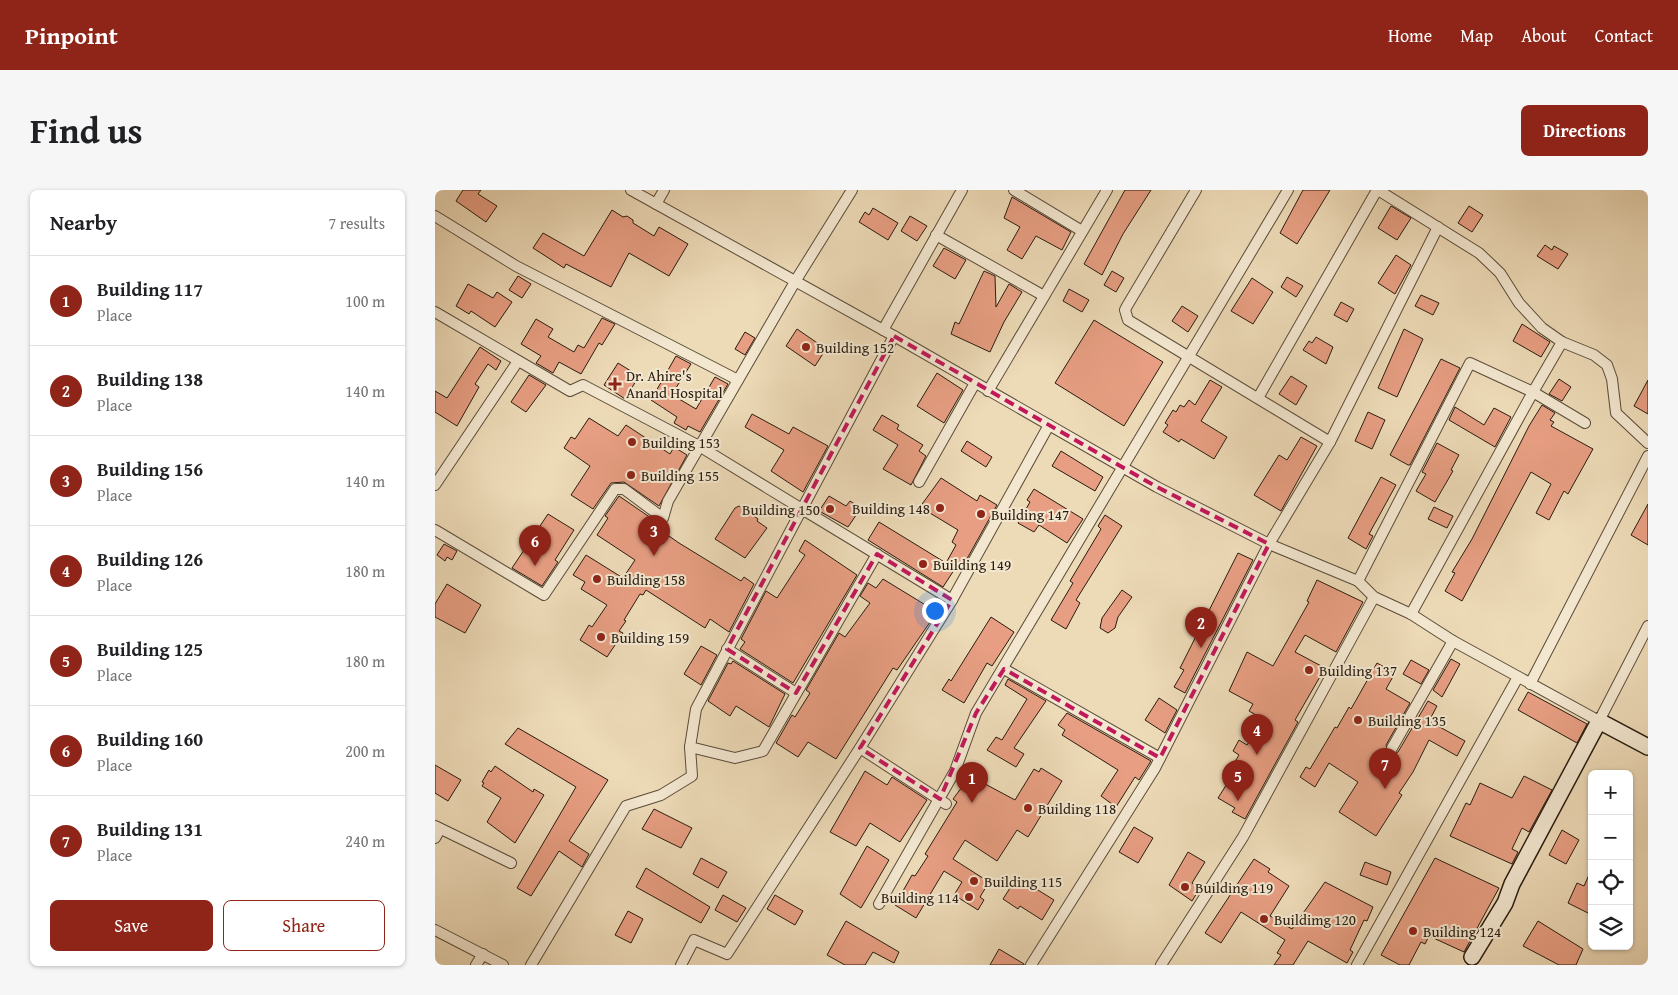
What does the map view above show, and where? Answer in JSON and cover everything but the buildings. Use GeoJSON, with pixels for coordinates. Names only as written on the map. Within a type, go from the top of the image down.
{"type":"FeatureCollection","features":[{"type":"Feature","properties":{"kind":"street"},"geometry":{"type":"LineString","coordinates":[[631,190],[796,280],[1122,467],[1269,544],[1358,582],[1374,596],[1411,614],[1453,641],[1648,747]]}},
{"type":"Feature","properties":{"kind":"street"},"geometry":{"type":"LineString","coordinates":[[656,204],[664,190]]}},
{"type":"Feature","properties":{"kind":"street"},"geometry":{"type":"LineString","coordinates":[[435,530],[544,595],[615,489],[624,489],[663,518],[667,501],[796,280],[852,190]]}},
{"type":"Feature","properties":{"kind":"street"},"geometry":{"type":"LineString","coordinates":[[883,330],[962,190]]}},
{"type":"Feature","properties":{"kind":"street"},"geometry":{"type":"LineString","coordinates":[[1014,190],[1083,231]]}},
{"type":"Feature","properties":{"kind":"street"},"geometry":{"type":"LineString","coordinates":[[988,391],[1107,190]]}},
{"type":"Feature","properties":{"kind":"street"},"geometry":{"type":"LineString","coordinates":[[1196,190],[1125,310],[1128,320],[1330,442]]}},
{"type":"Feature","properties":{"kind":"street"},"geometry":{"type":"LineString","coordinates":[[879,904],[943,802],[976,713],[1004,669],[1122,467],[1288,190]]}},
{"type":"Feature","properties":{"kind":"street"},"geometry":{"type":"LineString","coordinates":[[1258,398],[1378,190],[1479,253],[1500,273],[1519,303],[1542,328],[1562,342],[1595,355],[1607,366],[1612,379],[1617,413],[1648,443]]}},
{"type":"Feature","properties":{"kind":"street"},"geometry":{"type":"LineString","coordinates":[[435,216],[517,266],[738,380]]}},
{"type":"Feature","properties":{"kind":"street"},"geometry":{"type":"LineString","coordinates":[[1031,965],[1160,758],[1269,544],[1330,442],[1438,227]]}},
{"type":"Feature","properties":{"kind":"street"},"geometry":{"type":"LineString","coordinates":[[936,236],[1044,296]]}},
{"type":"Feature","properties":{"kind":"street"},"geometry":{"type":"LineString","coordinates":[[435,312],[570,391],[583,385],[699,446],[951,600]]}},
{"type":"Feature","properties":{"kind":"street"},"geometry":{"type":"LineString","coordinates":[[531,965],[626,806],[661,795],[692,776],[691,747],[696,708],[894,336]]}},
{"type":"Feature","properties":{"kind":"street"},"geometry":{"type":"LineString","coordinates":[[1411,614],[1562,342]]}},
{"type":"Feature","properties":{"kind":"street"},"geometry":{"type":"LineString","coordinates":[[435,485],[518,361]]}},
{"type":"Feature","properties":{"kind":"street"},"geometry":{"type":"LineString","coordinates":[[1358,582],[1469,363],[1533,392],[1585,423]]}},
{"type":"Feature","properties":{"kind":"street"},"geometry":{"type":"LineString","coordinates":[[919,482],[975,383]]}},
{"type":"Feature","properties":{"kind":"street"},"geometry":{"type":"LineString","coordinates":[[681,965],[694,940],[727,954],[860,748],[951,600],[1049,425]]}},
{"type":"Feature","properties":{"kind":"street"},"geometry":{"type":"LineString","coordinates":[[1530,684],[1648,456]]}},
{"type":"Feature","properties":{"kind":"street"},"geometry":{"type":"LineString","coordinates":[[691,747],[735,758],[763,751],[877,554]]}},
{"type":"Feature","properties":{"kind":"street"},"geometry":{"type":"LineString","coordinates":[[1161,965],[1243,837],[1374,596]]}},
{"type":"Feature","properties":{"kind":"street"},"geometry":{"type":"LineString","coordinates":[[1472,957],[1505,903],[1512,884],[1648,626]]}},
{"type":"Feature","properties":{"kind":"street"},"geometry":{"type":"LineString","coordinates":[[1392,748],[1453,641]]}},
{"type":"Feature","properties":{"kind":"street"},"geometry":{"type":"LineString","coordinates":[[727,649],[796,693]]}},
{"type":"Feature","properties":{"kind":"street"},"geometry":{"type":"LineString","coordinates":[[1004,669],[1160,758]]}},
{"type":"Feature","properties":{"kind":"street"},"geometry":{"type":"LineString","coordinates":[[1357,965],[1518,677]]}},
{"type":"Feature","properties":{"kind":"street"},"geometry":{"type":"LineString","coordinates":[[860,748],[943,802]]}},
{"type":"Feature","properties":{"kind":"street"},"geometry":{"type":"LineString","coordinates":[[437,831],[511,863]]}},
{"type":"Feature","properties":{"kind":"street"},"geometry":{"type":"LineString","coordinates":[[435,930],[503,965]]}},
{"type":"Feature","properties":{"kind":"street"},"geometry":{"type":"LineString","coordinates":[[476,965],[483,954]]}},
{"type":"Feature","properties":{"kind":"highlighted area"},"geometry":{"type":"Polygon","coordinates":[[[894,336],[1157,487],[1269,544],[1160,758],[1004,669],[976,713],[940,799],[860,748],[952,600],[877,554],[796,693],[727,649],[894,336]]]}},
{"type":"Feature","properties":{"kind":"place","name":"Building 152"},"geometry":{"type":"Point","coordinates":[806,347]}},
{"type":"Feature","properties":{"kind":"place","name":"Dr. Ahire's Anand Hospital"},"geometry":{"type":"Point","coordinates":[615,384]}},
{"type":"Feature","properties":{"kind":"place","name":"Building 153"},"geometry":{"type":"Point","coordinates":[632,442]}},
{"type":"Feature","properties":{"kind":"place","name":"Building 155"},"geometry":{"type":"Point","coordinates":[631,475]}},
{"type":"Feature","properties":{"kind":"place","name":"Building 148"},"geometry":{"type":"Point","coordinates":[940,508]}},
{"type":"Feature","properties":{"kind":"place","name":"Building 150"},"geometry":{"type":"Point","coordinates":[830,509]}},
{"type":"Feature","properties":{"kind":"place","name":"Building 147"},"geometry":{"type":"Point","coordinates":[981,514]}},
{"type":"Feature","properties":{"kind":"place","name":"Building 156"},"geometry":{"type":"Point","coordinates":[654,556]}},
{"type":"Feature","properties":{"kind":"place","name":"Building 149"},"geometry":{"type":"Point","coordinates":[923,564]}},
{"type":"Feature","properties":{"kind":"place","name":"Building 160"},"geometry":{"type":"Point","coordinates":[535,566]}},
{"type":"Feature","properties":{"kind":"place","name":"Building 158"},"geometry":{"type":"Point","coordinates":[597,579]}},
{"type":"Feature","properties":{"kind":"place","name":"Building 159"},"geometry":{"type":"Point","coordinates":[601,637]}},
{"type":"Feature","properties":{"kind":"place","name":"Building 138"},"geometry":{"type":"Point","coordinates":[1201,648]}},
{"type":"Feature","properties":{"kind":"place","name":"Building 137"},"geometry":{"type":"Point","coordinates":[1309,670]}},
{"type":"Feature","properties":{"kind":"place","name":"Building 135"},"geometry":{"type":"Point","coordinates":[1358,720]}},
{"type":"Feature","properties":{"kind":"place","name":"Building 126"},"geometry":{"type":"Point","coordinates":[1257,755]}},
{"type":"Feature","properties":{"kind":"place","name":"Building 131"},"geometry":{"type":"Point","coordinates":[1385,789]}},
{"type":"Feature","properties":{"kind":"place","name":"Building 125"},"geometry":{"type":"Point","coordinates":[1238,801]}},
{"type":"Feature","properties":{"kind":"place","name":"Building 117"},"geometry":{"type":"Point","coordinates":[972,803]}},
{"type":"Feature","properties":{"kind":"place","name":"Building 118"},"geometry":{"type":"Point","coordinates":[1028,808]}},
{"type":"Feature","properties":{"kind":"place","name":"Building 115"},"geometry":{"type":"Point","coordinates":[974,881]}},
{"type":"Feature","properties":{"kind":"place","name":"Building 119"},"geometry":{"type":"Point","coordinates":[1185,887]}},
{"type":"Feature","properties":{"kind":"place","name":"Building 114"},"geometry":{"type":"Point","coordinates":[969,897]}},
{"type":"Feature","properties":{"kind":"place","name":"Buildimg 120"},"geometry":{"type":"Point","coordinates":[1264,919]}},
{"type":"Feature","properties":{"kind":"place","name":"Building 124"},"geometry":{"type":"Point","coordinates":[1413,931]}}]}
